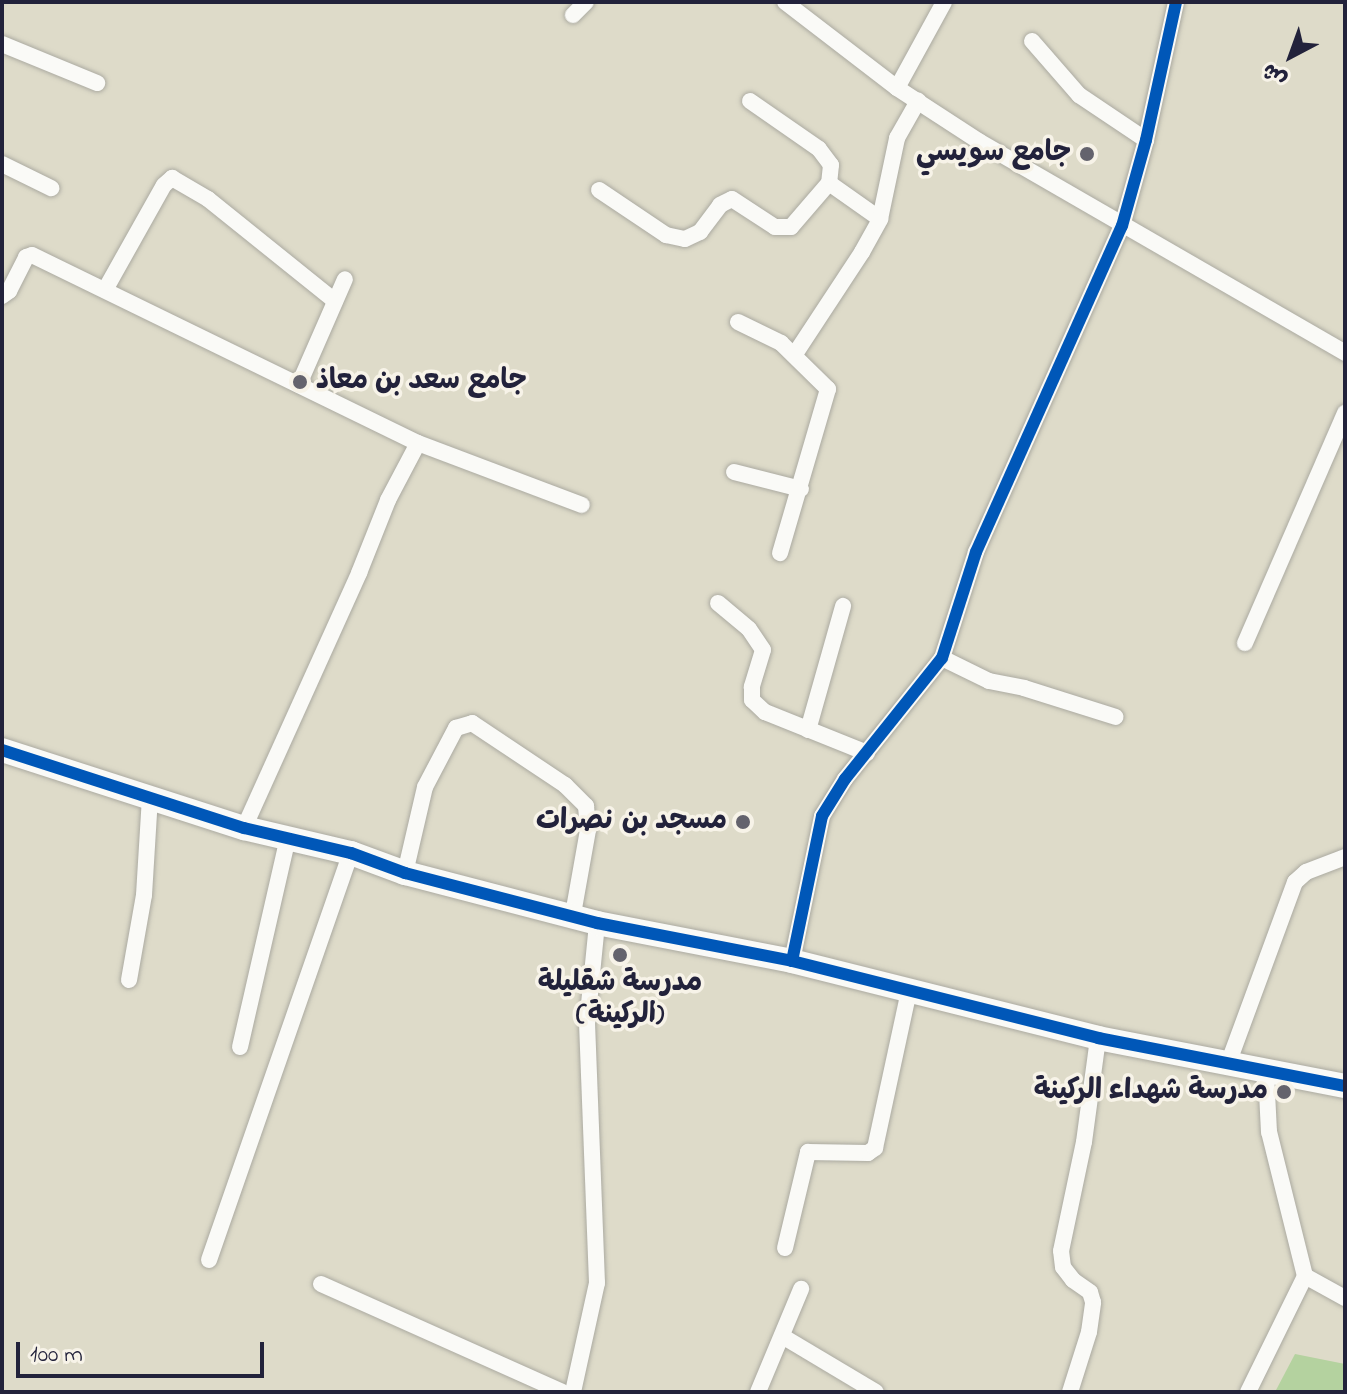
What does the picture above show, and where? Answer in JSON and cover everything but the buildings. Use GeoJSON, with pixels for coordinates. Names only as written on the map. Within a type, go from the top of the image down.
{"type":"FeatureCollection","features":[{"type":"Feature","properties":{"kind":"street"},"geometry":{"type":"LineString","coordinates":[[573,15],[586,2]]}},
{"type":"Feature","properties":{"kind":"street"},"geometry":{"type":"LineString","coordinates":[[785,2],[897,88],[1122,226],[1345,353]]}},
{"type":"Feature","properties":{"kind":"street"},"geometry":{"type":"LineString","coordinates":[[897,88],[944,2]]}},
{"type":"Feature","properties":{"kind":"street"},"geometry":{"type":"LineString","coordinates":[[792,961],[822,816],[845,779],[942,658],[976,552],[1122,226],[1146,140],[1176,2]]}},
{"type":"Feature","properties":{"kind":"street"},"geometry":{"type":"LineString","coordinates":[[1032,41],[1079,95],[1146,140]]}},
{"type":"Feature","properties":{"kind":"street"},"geometry":{"type":"LineString","coordinates":[[2,44],[97,83]]}},
{"type":"Feature","properties":{"kind":"street"},"geometry":{"type":"LineString","coordinates":[[599,190],[666,235],[685,239],[700,232],[720,205],[732,199],[775,227],[791,227],[829,183],[831,165],[827,156],[798,131],[750,101]]}},
{"type":"Feature","properties":{"kind":"street"},"geometry":{"type":"LineString","coordinates":[[795,354],[880,219],[897,138],[918,101]]}},
{"type":"Feature","properties":{"kind":"street"},"geometry":{"type":"LineString","coordinates":[[2,164],[51,188]]}},
{"type":"Feature","properties":{"kind":"street"},"geometry":{"type":"LineString","coordinates":[[105,290],[164,185],[172,178],[208,199],[335,301]]}},
{"type":"Feature","properties":{"kind":"street"},"geometry":{"type":"LineString","coordinates":[[829,183],[880,219]]}},
{"type":"Feature","properties":{"kind":"street"},"geometry":{"type":"LineString","coordinates":[[2,296],[9,291],[26,257],[31,255],[300,382],[418,443],[582,505]]}},
{"type":"Feature","properties":{"kind":"street"},"geometry":{"type":"LineString","coordinates":[[300,382],[345,279]]}},
{"type":"Feature","properties":{"kind":"street"},"geometry":{"type":"LineString","coordinates":[[738,322],[756,328],[795,354],[823,382],[828,394],[780,553]]}},
{"type":"Feature","properties":{"kind":"street"},"geometry":{"type":"LineString","coordinates":[[1245,643],[1345,413]]}},
{"type":"Feature","properties":{"kind":"street"},"geometry":{"type":"LineString","coordinates":[[244,828],[353,587],[388,500],[418,443]]}},
{"type":"Feature","properties":{"kind":"street"},"geometry":{"type":"LineString","coordinates":[[734,472],[801,489]]}},
{"type":"Feature","properties":{"kind":"street"},"geometry":{"type":"LineString","coordinates":[[718,603],[749,629],[763,650],[752,687],[752,700],[765,712],[867,753]]}},
{"type":"Feature","properties":{"kind":"street"},"geometry":{"type":"LineString","coordinates":[[808,730],[843,606]]}},
{"type":"Feature","properties":{"kind":"street"},"geometry":{"type":"LineString","coordinates":[[942,658],[989,681],[1024,688],[1116,717]]}},
{"type":"Feature","properties":{"kind":"street"},"geometry":{"type":"LineString","coordinates":[[405,873],[425,787],[456,728],[472,723],[565,785],[586,806],[588,830],[573,914]]}},
{"type":"Feature","properties":{"kind":"street"},"geometry":{"type":"LineString","coordinates":[[2,750],[244,828],[351,853],[405,873],[573,914],[597,923],[792,961],[1098,1038],[1345,1086]]}},
{"type":"Feature","properties":{"kind":"street"},"geometry":{"type":"LineString","coordinates":[[129,980],[131,952],[144,895],[150,797]]}},
{"type":"Feature","properties":{"kind":"street"},"geometry":{"type":"LineString","coordinates":[[240,1047],[288,838]]}},
{"type":"Feature","properties":{"kind":"street"},"geometry":{"type":"LineString","coordinates":[[209,1260],[351,853]]}},
{"type":"Feature","properties":{"kind":"street"},"geometry":{"type":"LineString","coordinates":[[1228,1064],[1295,882],[1306,872],[1345,857]]}},
{"type":"Feature","properties":{"kind":"street"},"geometry":{"type":"LineString","coordinates":[[573,1392],[597,1283],[587,1024],[597,923]]}},
{"type":"Feature","properties":{"kind":"street"},"geometry":{"type":"LineString","coordinates":[[785,1248],[808,1152],[868,1153],[875,1148],[909,991]]}},
{"type":"Feature","properties":{"kind":"street"},"geometry":{"type":"LineString","coordinates":[[1070,1392],[1089,1332],[1093,1302],[1090,1292],[1073,1280],[1063,1267],[1061,1251],[1084,1142],[1098,1038]]}},
{"type":"Feature","properties":{"kind":"street"},"geometry":{"type":"LineString","coordinates":[[1248,1392],[1305,1276],[1269,1132],[1266,1072]]}},
{"type":"Feature","properties":{"kind":"street"},"geometry":{"type":"LineString","coordinates":[[1305,1276],[1345,1298]]}},
{"type":"Feature","properties":{"kind":"street"},"geometry":{"type":"LineString","coordinates":[[321,1284],[562,1392]]}},
{"type":"Feature","properties":{"kind":"street"},"geometry":{"type":"LineString","coordinates":[[758,1392],[801,1289]]}},
{"type":"Feature","properties":{"kind":"street"},"geometry":{"type":"LineString","coordinates":[[782,1336],[876,1392]]}},
{"type":"Feature","properties":{"kind":"green space"},"geometry":{"type":"Polygon","coordinates":[[[1295,1354],[1345,1364],[1345,1392],[1275,1392],[1295,1354]]]}},
{"type":"Feature","properties":{"kind":"cycle path"},"geometry":{"type":"LineString","coordinates":[[792,961],[822,816],[845,779],[942,658],[976,552],[1122,226],[1146,140],[1176,2]]}},
{"type":"Feature","properties":{"kind":"cycle path"},"geometry":{"type":"LineString","coordinates":[[2,750],[244,828],[351,853],[405,873],[597,923],[792,961],[1098,1038],[1345,1086]]}},
{"type":"Feature","properties":{"kind":"place","name":"جامع سويسي"},"geometry":{"type":"Point","coordinates":[1087,154]}},
{"type":"Feature","properties":{"kind":"place","name":"جامع سعد بن معاذ"},"geometry":{"type":"Point","coordinates":[300,382]}},
{"type":"Feature","properties":{"kind":"place","name":"مسجد بن نصرات"},"geometry":{"type":"Point","coordinates":[743,822]}},
{"type":"Feature","properties":{"kind":"place","name":"مدرسة شقليلة (الركينة)"},"geometry":{"type":"Point","coordinates":[620,955]}},
{"type":"Feature","properties":{"kind":"place","name":"مدرسة شهداء الركينة"},"geometry":{"type":"Point","coordinates":[1284,1092]}}]}
